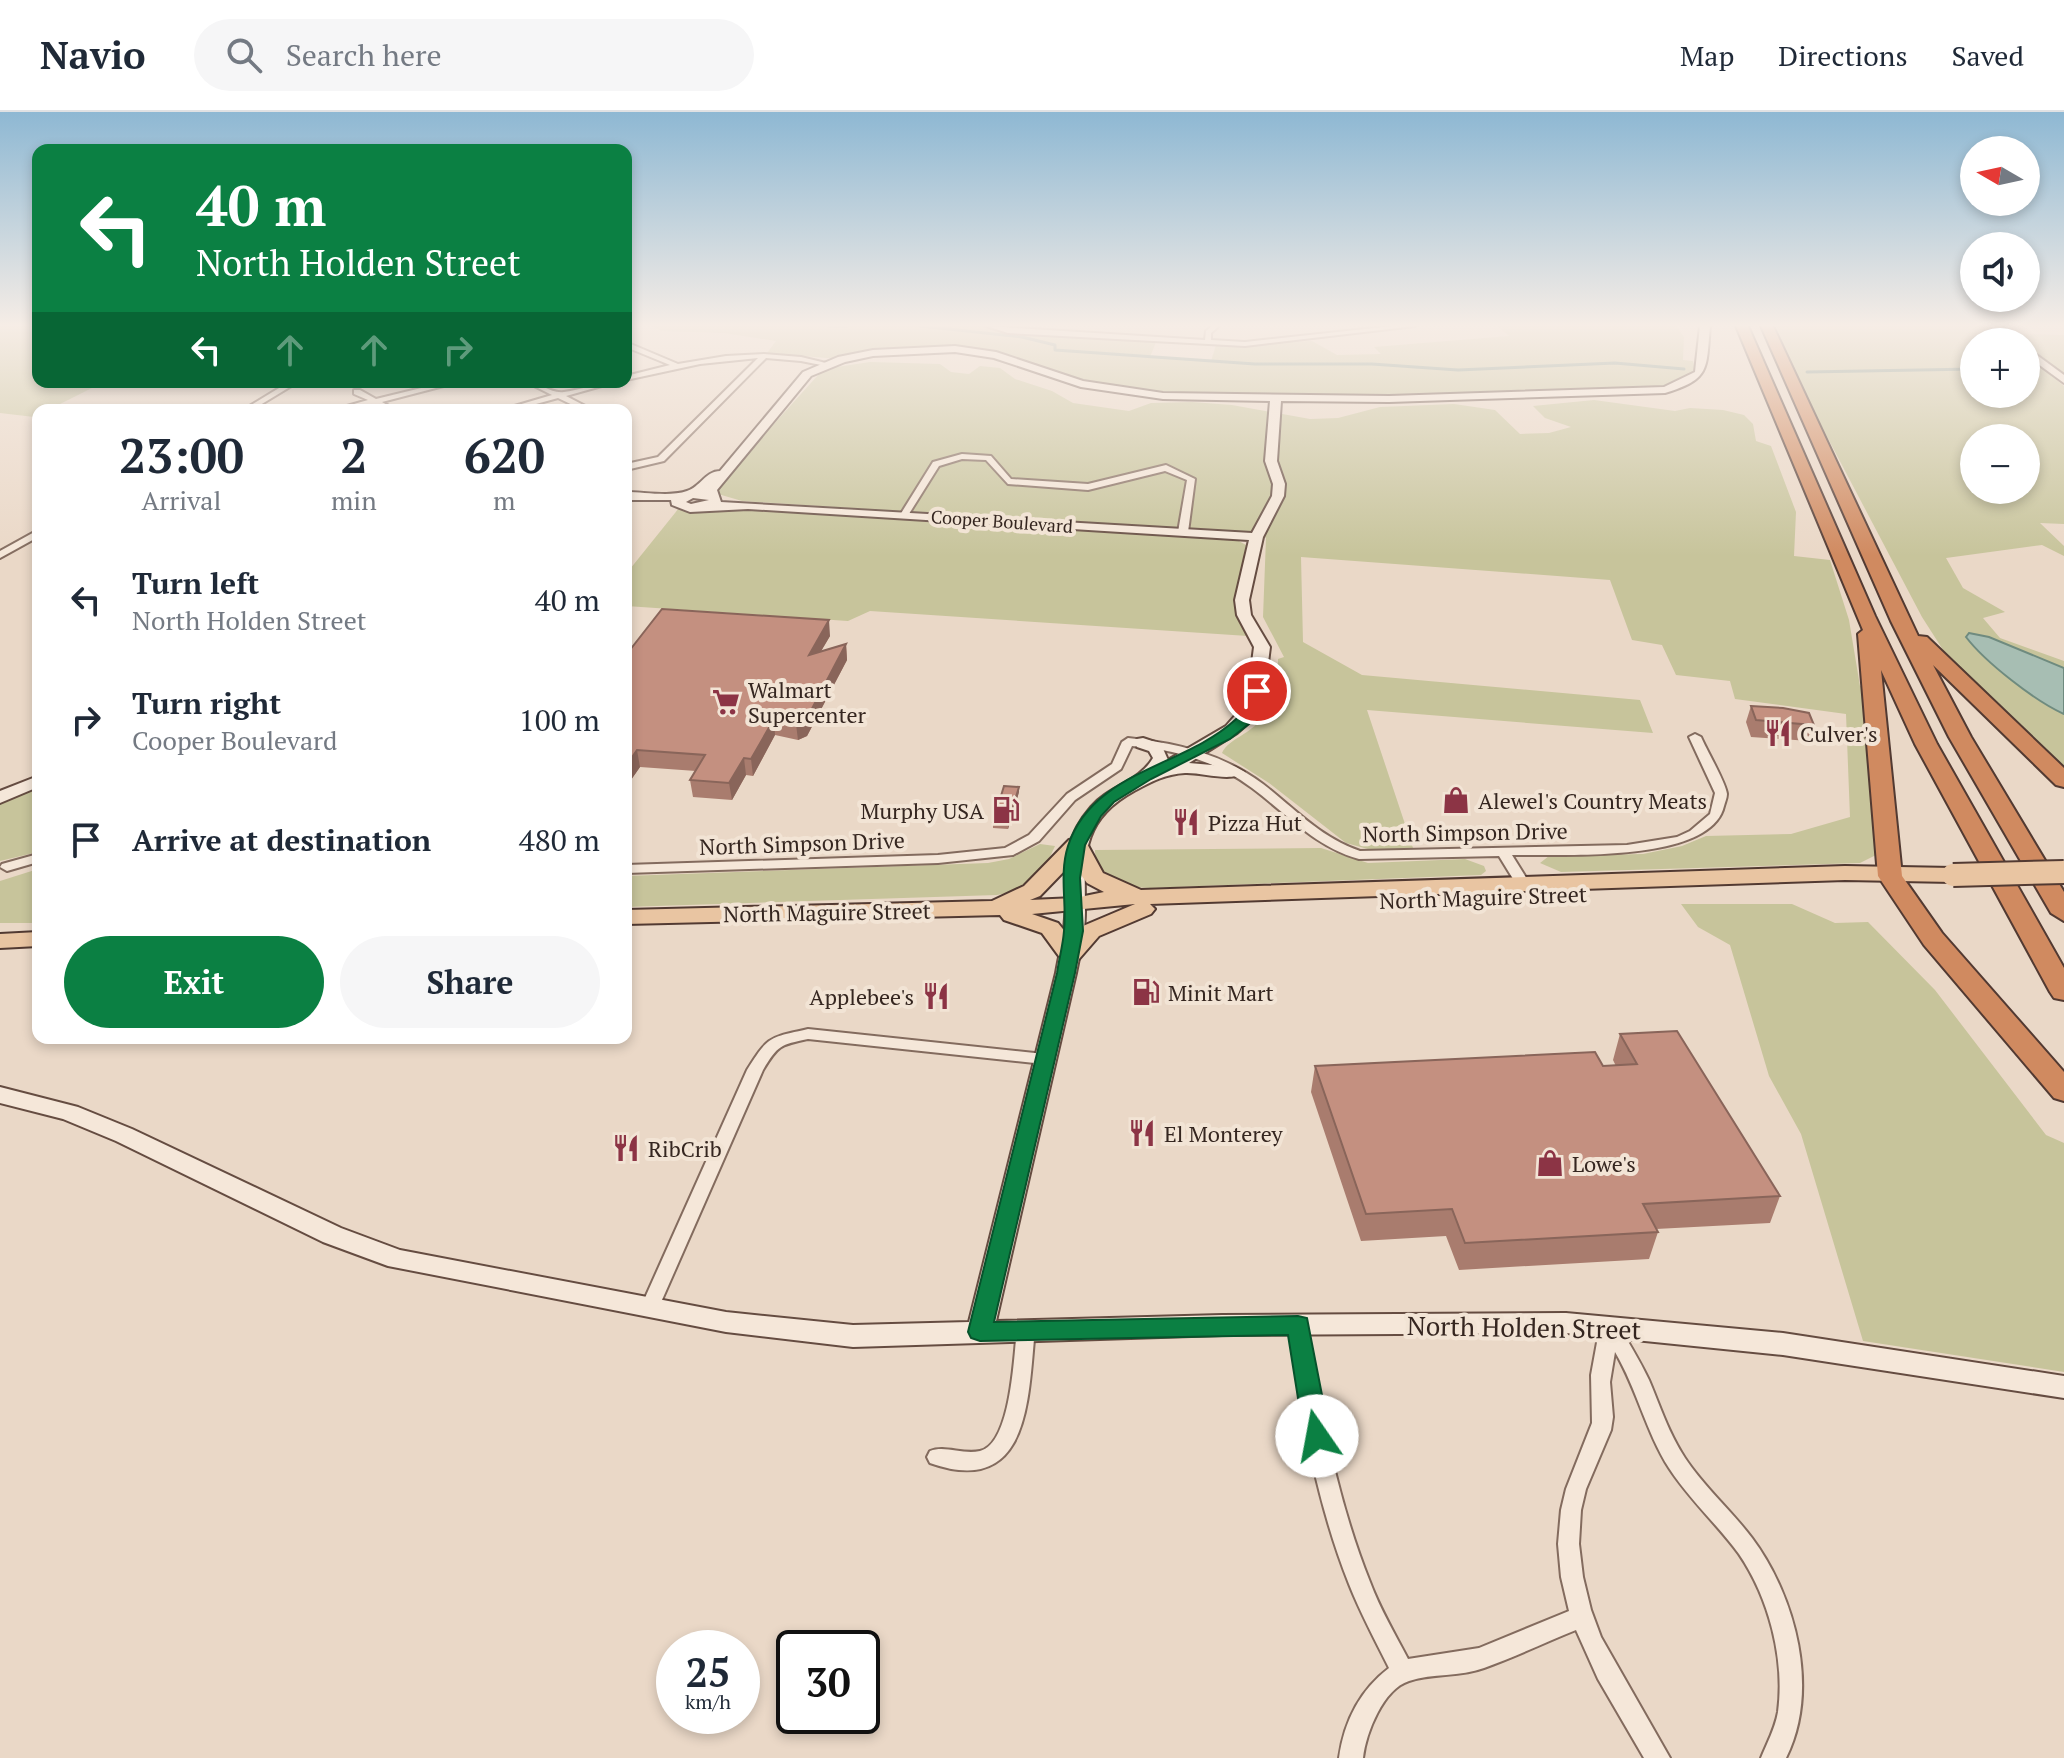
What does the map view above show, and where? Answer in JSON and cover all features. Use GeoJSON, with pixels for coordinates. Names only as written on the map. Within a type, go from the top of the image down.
{"type":"FeatureCollection","features":[{"type":"Feature","properties":{"kind":"highway"},"geometry":{"type":"LineString","coordinates":[[1775,403],[1866,616],[1926,744],[2064,992]]}},
{"type":"Feature","properties":{"kind":"highway"},"geometry":{"type":"LineString","coordinates":[[1802,403],[1901,621],[1960,737],[2064,913]]}},
{"type":"Feature","properties":{"kind":"highway"},"geometry":{"type":"LineString","coordinates":[[1866,616],[1890,876],[1933,939],[2064,1091]]}},
{"type":"Feature","properties":{"kind":"highway"},"geometry":{"type":"LineString","coordinates":[[1901,621],[2064,780]]}},
{"type":"Feature","properties":{"kind":"main road"},"geometry":{"type":"LineString","coordinates":[[1077,845],[1083,868],[1110,887],[1189,896]]}},
{"type":"Feature","properties":{"kind":"main road"},"geometry":{"type":"LineString","coordinates":[[978,909],[1032,891],[1077,845]]}},
{"type":"Feature","properties":{"kind":"main road","name":"North Maguire Street"},"geometry":{"type":"LineString","coordinates":[[1075,905],[1109,898],[1845,873],[1890,876],[2064,872]]}},
{"type":"Feature","properties":{"kind":"main road","name":"North Maguire Street"},"geometry":{"type":"LineString","coordinates":[[632,917],[1075,905],[1143,909],[1867,883],[1890,876]]}},
{"type":"Feature","properties":{"kind":"main road"},"geometry":{"type":"LineString","coordinates":[[978,909],[1019,916],[1050,928],[1070,954],[1091,931],[1143,909]]}},
{"type":"Feature","properties":{"kind":"main road"},"geometry":{"type":"LineString","coordinates":[[0,930],[32,931]]}},
{"type":"Feature","properties":{"kind":"main road"},"geometry":{"type":"LineString","coordinates":[[0,941],[32,939]]}},
{"type":"Feature","properties":{"kind":"street"},"geometry":{"type":"LineString","coordinates":[[632,466],[661,459],[717,403]]}},
{"type":"Feature","properties":{"kind":"street"},"geometry":{"type":"LineString","coordinates":[[712,499],[711,490],[724,470],[782,403]]}},
{"type":"Feature","properties":{"kind":"street"},"geometry":{"type":"LineString","coordinates":[[980,1332],[1070,954],[1075,905],[1072,878],[1077,845],[1094,814],[1108,799],[1224,736],[1245,720],[1255,703],[1257,660],[1262,647],[1244,615],[1242,600],[1256,537],[1278,496],[1279,484],[1271,461],[1276,403]]}},
{"type":"Feature","properties":{"kind":"street"},"geometry":{"type":"LineString","coordinates":[[904,515],[936,464],[962,456],[988,458],[1008,481],[1088,487],[1166,468],[1191,479],[1183,532]]}},
{"type":"Feature","properties":{"kind":"street"},"geometry":{"type":"LineString","coordinates":[[684,498],[724,470]]}},
{"type":"Feature","properties":{"kind":"street"},"geometry":{"type":"LineString","coordinates":[[632,497],[712,499]]}},
{"type":"Feature","properties":{"kind":"street"},"geometry":{"type":"LineString","coordinates":[[684,498],[690,508],[712,499]]}},
{"type":"Feature","properties":{"kind":"street","name":"Cooper Boulevard"},"geometry":{"type":"LineString","coordinates":[[712,499],[748,505],[1256,537]]}},
{"type":"Feature","properties":{"kind":"street"},"geometry":{"type":"LineString","coordinates":[[0,555],[32,536]]}},
{"type":"Feature","properties":{"kind":"street","name":"North Simpson Drive"},"geometry":{"type":"LineString","coordinates":[[632,869],[938,859],[1008,852],[1034,838],[1071,797],[1117,766],[1128,742],[1195,751],[1235,772],[1319,838],[1346,852],[1385,857],[1642,848],[1695,834],[1716,815],[1721,793],[1695,737]]}},
{"type":"Feature","properties":{"kind":"street"},"geometry":{"type":"LineString","coordinates":[[1143,743],[1155,748],[1161,758],[1153,772]]}},
{"type":"Feature","properties":{"kind":"street"},"geometry":{"type":"LineString","coordinates":[[1153,772],[1190,766],[1235,772]]}},
{"type":"Feature","properties":{"kind":"street"},"geometry":{"type":"LineString","coordinates":[[0,798],[32,784]]}},
{"type":"Feature","properties":{"kind":"street"},"geometry":{"type":"LineString","coordinates":[[1503,852],[1523,884]]}},
{"type":"Feature","properties":{"kind":"street"},"geometry":{"type":"LineString","coordinates":[[7,867],[32,860]]}},
{"type":"Feature","properties":{"kind":"street"},"geometry":{"type":"LineString","coordinates":[[649,1309],[755,1070],[769,1047],[778,1041],[808,1034],[860,1037],[1044,1059]]}},
{"type":"Feature","properties":{"kind":"street","name":"North Holden Street"},"geometry":{"type":"LineString","coordinates":[[0,1095],[70,1113],[124,1135],[332,1235],[397,1259],[649,1309],[853,1336],[1026,1329],[1566,1323],[1783,1344],[2064,1387]]}},
{"type":"Feature","properties":{"kind":"street"},"geometry":{"type":"LineString","coordinates":[[1298,1325],[1310,1409],[1330,1489],[1359,1583],[1402,1671]]}},
{"type":"Feature","properties":{"kind":"street"},"geometry":{"type":"LineString","coordinates":[[1609,1326],[1601,1375],[1602,1428],[1583,1468],[1571,1510],[1571,1585],[1581,1617],[1616,1690],[1658,1758]]}},
{"type":"Feature","properties":{"kind":"street"},"geometry":{"type":"LineString","coordinates":[[1609,1326],[1633,1367],[1677,1463],[1755,1561],[1772,1599],[1785,1644],[1791,1686],[1786,1736],[1773,1758]]}},
{"type":"Feature","properties":{"kind":"street"},"geometry":{"type":"LineString","coordinates":[[937,1457],[973,1460],[994,1454],[1007,1439],[1014,1418],[1026,1329]]}},
{"type":"Feature","properties":{"kind":"street"},"geometry":{"type":"LineString","coordinates":[[1351,1758],[1352,1736],[1365,1710],[1384,1684],[1402,1671],[1480,1659],[1581,1617]]}},
{"type":"Feature","properties":{"kind":"shaded area"},"geometry":{"type":"Polygon","coordinates":[[[0,403],[62,403],[32,404],[32,417],[0,413],[0,403]]]}},
{"type":"Feature","properties":{"kind":"shaded area"},"geometry":{"type":"Polygon","coordinates":[[[793,403],[1073,403],[1129,411],[1151,403],[1203,403],[1310,419],[1338,418],[1380,407],[1454,404],[1495,410],[1520,434],[1549,433],[1571,427],[1545,418],[1533,406],[1565,403],[1615,403],[1675,411],[1690,408],[1723,410],[1744,415],[1753,424],[1756,441],[1771,446],[1796,512],[1794,556],[1830,560],[1849,620],[1860,686],[1866,686],[1876,855],[1860,863],[1561,872],[1540,863],[1549,856],[1643,854],[1682,846],[1706,836],[1791,834],[1850,817],[1846,714],[1735,699],[1730,681],[1676,675],[1662,645],[1632,640],[1610,580],[1301,557],[1303,642],[1362,675],[1640,700],[1653,733],[1367,710],[1414,851],[1375,851],[1346,843],[1269,783],[1222,753],[1261,718],[1271,679],[1278,670],[1278,659],[1284,657],[1263,617],[1266,538],[1261,535],[742,501],[718,494],[718,486],[793,403]]]}},
{"type":"Feature","properties":{"kind":"shaded area"},"geometry":{"type":"Polygon","coordinates":[[[1809,403],[1960,403],[1960,408],[2040,408],[2040,403],[2064,403],[2064,524],[2040,523],[2064,546],[2064,556],[2042,545],[1946,558],[1963,588],[2005,612],[1983,618],[2000,638],[2064,661],[2064,668],[1989,637],[1969,633],[2024,690],[2064,714],[2064,770],[1952,664],[1922,617],[1809,403]]]}},
{"type":"Feature","properties":{"kind":"shaded area"},"geometry":{"type":"Polygon","coordinates":[[[721,507],[1237,540],[1246,545],[1240,602],[1248,636],[870,611],[848,621],[632,606],[632,566],[678,509],[721,507]]]}},
{"type":"Feature","properties":{"kind":"shaded area"},"geometry":{"type":"Polygon","coordinates":[[[1969,633],[1989,637],[2064,668],[2064,714],[2025,691],[1998,669],[1974,647],[1966,637],[1969,633]]]}},
{"type":"Feature","properties":{"kind":"shaded area"},"geometry":{"type":"Polygon","coordinates":[[[32,790],[32,853],[0,861],[0,803],[32,790]]]}},
{"type":"Feature","properties":{"kind":"shaded area"},"geometry":{"type":"Polygon","coordinates":[[[1040,844],[1055,846],[1045,867],[1034,880],[1019,889],[997,895],[632,907],[632,876],[988,863],[1009,859],[1040,844]]]}},
{"type":"Feature","properties":{"kind":"shaded area"},"geometry":{"type":"Polygon","coordinates":[[[1321,848],[1368,863],[1465,859],[1484,866],[1486,871],[1481,875],[1150,888],[1131,886],[1105,875],[1096,860],[1095,850],[1321,848]]]}},
{"type":"Feature","properties":{"kind":"shaded area"},"geometry":{"type":"Polygon","coordinates":[[[32,871],[32,923],[0,923],[0,881],[32,871]]]}},
{"type":"Feature","properties":{"kind":"shaded area"},"geometry":{"type":"Polygon","coordinates":[[[1681,904],[1792,904],[1835,923],[1868,922],[1935,990],[2046,1135],[2064,1143],[2064,1372],[1863,1341],[1801,1134],[1769,1076],[1730,945],[1698,927],[1681,904]]]}},
{"type":"Feature","properties":{"kind":"building","name":"Walmart Supercenter"},"geometry":{"type":"Polygon","coordinates":[[[662,609],[829,620],[809,655],[846,644],[806,720],[796,724],[774,719],[751,759],[744,758],[729,783],[690,780],[705,755],[637,750],[632,757],[632,647],[662,609]]]}},
{"type":"Feature","properties":{"kind":"building"},"geometry":{"type":"Polygon","coordinates":[[[1751,706],[1809,713],[1814,725],[1756,720],[1751,706]]]}},
{"type":"Feature","properties":{"kind":"building","name":"Murphy USA"},"geometry":{"type":"Polygon","coordinates":[[[1004,786],[1019,787],[1008,824],[993,822],[1004,786]]]}},
{"type":"Feature","properties":{"kind":"building","name":"Lowe's"},"geometry":{"type":"Polygon","coordinates":[[[1677,1031],[1780,1196],[1643,1204],[1658,1232],[1465,1243],[1452,1209],[1366,1214],[1315,1066],[1595,1052],[1603,1066],[1637,1064],[1620,1034],[1677,1031]]]}},
{"type":"Feature","properties":{"kind":"place","name":"Walmart Supercenter"},"geometry":{"type":"Point","coordinates":[726,702]}},
{"type":"Feature","properties":{"kind":"place","name":"Culver's"},"geometry":{"type":"Point","coordinates":[1778,733]}},
{"type":"Feature","properties":{"kind":"place","name":"Alewel's Country Meats"},"geometry":{"type":"Point","coordinates":[1456,800]}},
{"type":"Feature","properties":{"kind":"place","name":"Murphy USA"},"geometry":{"type":"Point","coordinates":[1006,810]}},
{"type":"Feature","properties":{"kind":"place","name":"Pizza Hut"},"geometry":{"type":"Point","coordinates":[1186,822]}},
{"type":"Feature","properties":{"kind":"place","name":"Minit Mart"},"geometry":{"type":"Point","coordinates":[1146,992]}},
{"type":"Feature","properties":{"kind":"place","name":"Applebee's"},"geometry":{"type":"Point","coordinates":[936,996]}},
{"type":"Feature","properties":{"kind":"place","name":"El Monterey"},"geometry":{"type":"Point","coordinates":[1142,1133]}},
{"type":"Feature","properties":{"kind":"place","name":"RibCrib"},"geometry":{"type":"Point","coordinates":[626,1148]}},
{"type":"Feature","properties":{"kind":"place","name":"Lowe's"},"geometry":{"type":"Point","coordinates":[1550,1163]}},
{"type":"Feature","properties":{"kind":"route"},"geometry":{"type":"LineString","coordinates":[[1257,691],[1255,703],[1245,720],[1224,736],[1128,785],[1108,799],[1094,814],[1077,845],[1072,863],[1074,931],[1066,973],[980,1332],[1298,1325],[1317,1436]]}}]}
